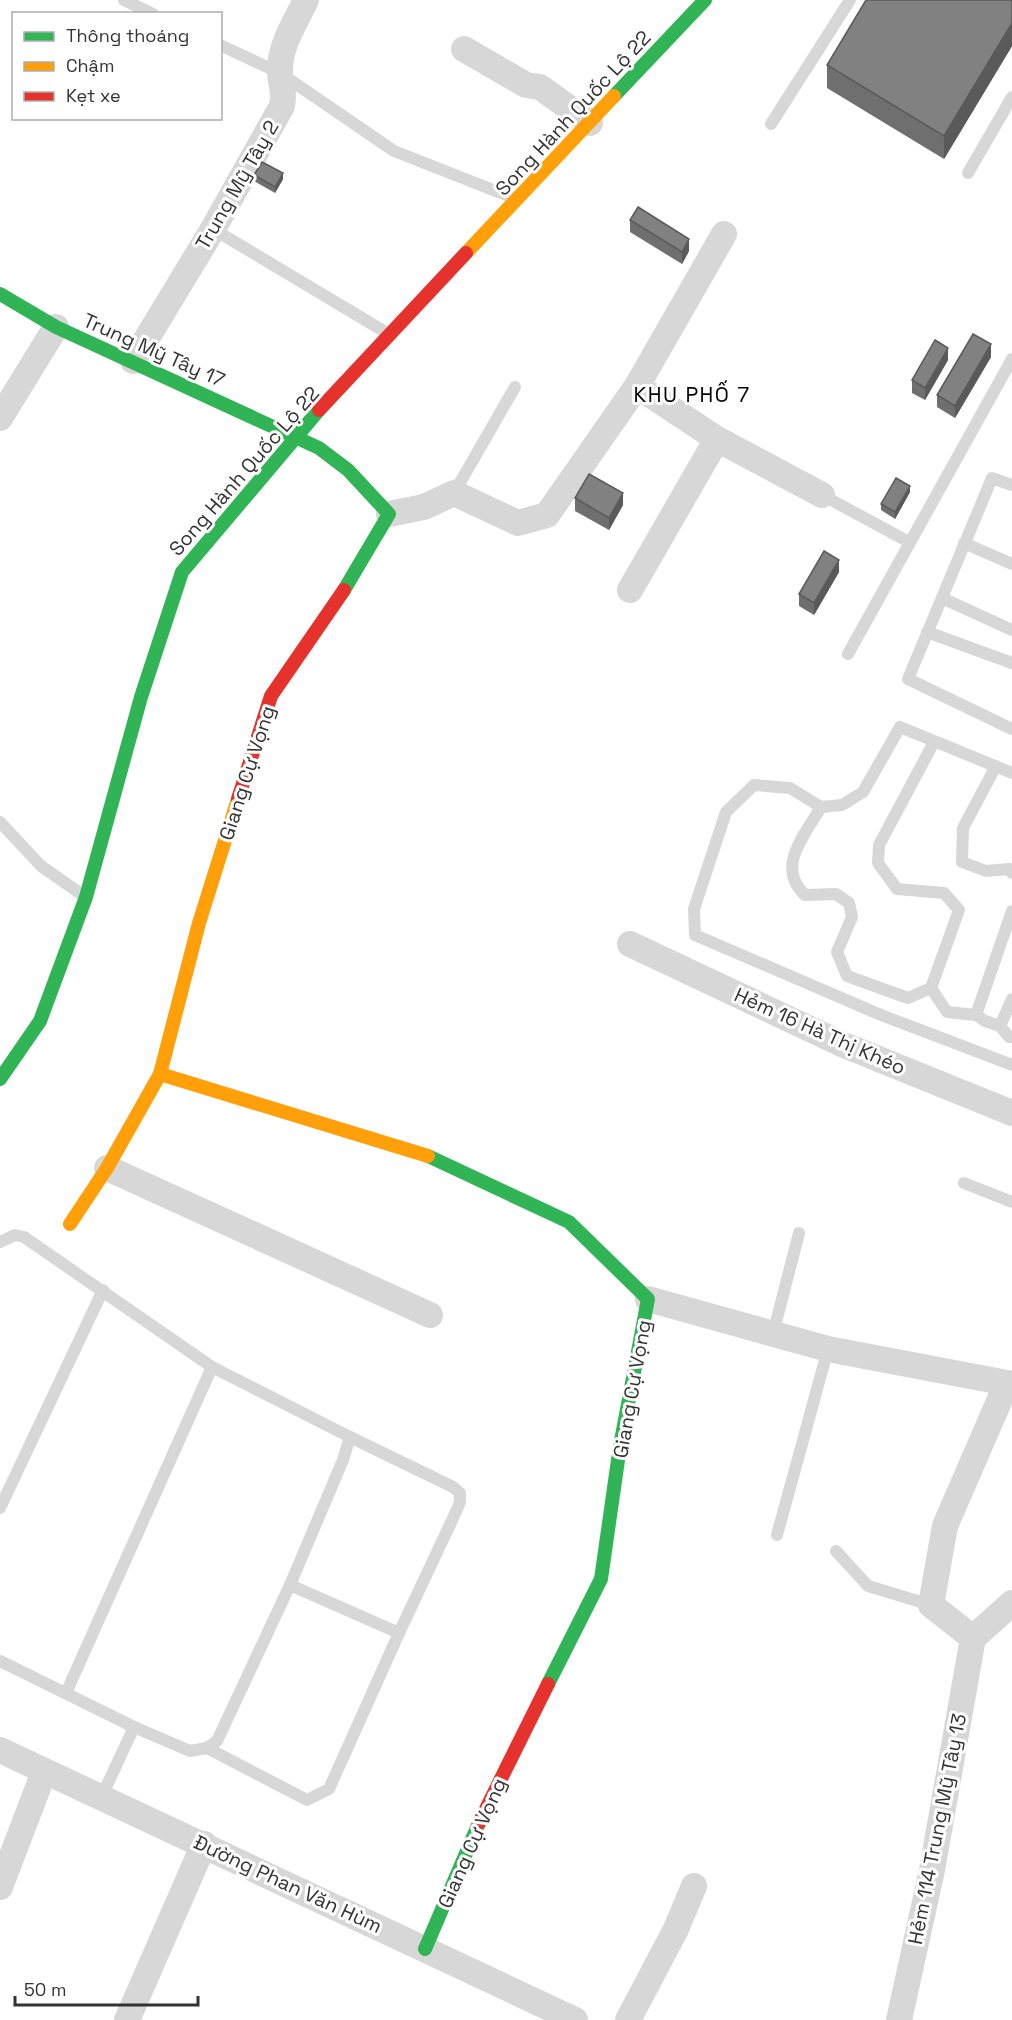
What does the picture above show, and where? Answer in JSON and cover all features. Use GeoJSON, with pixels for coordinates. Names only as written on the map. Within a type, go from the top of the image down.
{"type":"FeatureCollection","features":[{"type":"Feature","properties":{"kind":"street","name":"Trung Mỹ Tây 2"},"geometry":{"type":"LineString","coordinates":[[133,361],[213,229],[282,106],[285,90],[280,74],[284,45],[306,0]]}},
{"type":"Feature","properties":{"kind":"street","name":"Song Hành Quốc Lộ 22"},"geometry":{"type":"LineString","coordinates":[[0,1079],[40,1021],[86,897],[141,697],[182,572],[295,435],[590,123],[699,2]]}},
{"type":"Feature","properties":{"kind":"street"},"geometry":{"type":"LineString","coordinates":[[464,49],[526,85],[540,87],[590,123]]}},
{"type":"Feature","properties":{"kind":"street"},"geometry":{"type":"LineString","coordinates":[[295,435],[320,448],[348,470],[389,514],[424,507],[454,493],[518,523],[547,516],[637,386],[724,234]]}},
{"type":"Feature","properties":{"kind":"street","name":"Trung Mỹ Tây 17"},"geometry":{"type":"LineString","coordinates":[[0,294],[56,327],[295,435]]}},
{"type":"Feature","properties":{"kind":"street"},"geometry":{"type":"LineString","coordinates":[[0,418],[56,327]]}},
{"type":"Feature","properties":{"kind":"street"},"geometry":{"type":"LineString","coordinates":[[637,386],[717,439],[822,495]]}},
{"type":"Feature","properties":{"kind":"street"},"geometry":{"type":"LineString","coordinates":[[630,590],[717,439]]}},
{"type":"Feature","properties":{"kind":"street","name":"Giang Cự Vọng"},"geometry":{"type":"LineString","coordinates":[[70,1224],[107,1168],[160,1074],[199,923],[271,696],[361,565],[389,514]]}},
{"type":"Feature","properties":{"kind":"street","name":"Hẻm 16 Hà Thị Khéo"},"geometry":{"type":"LineString","coordinates":[[630,944],[844,1045],[1012,1113]]}},
{"type":"Feature","properties":{"kind":"street","name":"Giang Cự Vọng"},"geometry":{"type":"LineString","coordinates":[[160,1074],[433,1158],[569,1222],[648,1299],[621,1446],[601,1579],[488,1803],[425,1949]]}},
{"type":"Feature","properties":{"kind":"street"},"geometry":{"type":"LineString","coordinates":[[107,1168],[430,1314]]}},
{"type":"Feature","properties":{"kind":"street"},"geometry":{"type":"LineString","coordinates":[[648,1299],[828,1349],[1010,1381],[945,1526],[931,1605],[973,1638],[1012,1604]]}},
{"type":"Feature","properties":{"kind":"street","name":"Hẻm 114 Trung Mỹ Tây 13"},"geometry":{"type":"LineString","coordinates":[[899,2020],[932,1870],[973,1638]]}},
{"type":"Feature","properties":{"kind":"street","name":"Đường Phan Văn Hùm"},"geometry":{"type":"LineString","coordinates":[[0,1750],[575,2020]]}},
{"type":"Feature","properties":{"kind":"street"},"geometry":{"type":"LineString","coordinates":[[0,1887],[44,1772]]}},
{"type":"Feature","properties":{"kind":"street"},"geometry":{"type":"LineString","coordinates":[[126,2020],[204,1844]]}},
{"type":"Feature","properties":{"kind":"street"},"geometry":{"type":"LineString","coordinates":[[628,2020],[676,1929],[694,1886]]}},
{"type":"Feature","properties":{"kind":"lane"},"geometry":{"type":"LineString","coordinates":[[124,0],[149,12]]}},
{"type":"Feature","properties":{"kind":"lane"},"geometry":{"type":"LineString","coordinates":[[771,124],[850,0]]}},
{"type":"Feature","properties":{"kind":"lane"},"geometry":{"type":"LineString","coordinates":[[222,46],[280,74],[394,151],[518,200]]}},
{"type":"Feature","properties":{"kind":"lane"},"geometry":{"type":"LineString","coordinates":[[968,173],[1012,97]]}},
{"type":"Feature","properties":{"kind":"lane"},"geometry":{"type":"LineString","coordinates":[[213,229],[391,336]]}},
{"type":"Feature","properties":{"kind":"lane"},"geometry":{"type":"LineString","coordinates":[[848,654],[1012,359]]}},
{"type":"Feature","properties":{"kind":"lane"},"geometry":{"type":"LineString","coordinates":[[454,493],[515,387]]}},
{"type":"Feature","properties":{"kind":"lane"},"geometry":{"type":"LineString","coordinates":[[1012,485],[992,478],[908,679],[1012,729]]}},
{"type":"Feature","properties":{"kind":"lane"},"geometry":{"type":"LineString","coordinates":[[822,495],[909,542]]}},
{"type":"Feature","properties":{"kind":"lane"},"geometry":{"type":"LineString","coordinates":[[964,543],[1012,564]]}},
{"type":"Feature","properties":{"kind":"lane"},"geometry":{"type":"LineString","coordinates":[[942,598],[1012,630]]}},
{"type":"Feature","properties":{"kind":"lane"},"geometry":{"type":"LineString","coordinates":[[927,632],[1012,663]]}},
{"type":"Feature","properties":{"kind":"lane"},"geometry":{"type":"LineString","coordinates":[[1012,772],[900,727],[863,792],[842,805],[821,807],[790,788],[754,785],[726,812],[694,909],[695,935],[881,1015],[1012,1065]]}},
{"type":"Feature","properties":{"kind":"lane"},"geometry":{"type":"LineString","coordinates":[[821,807],[791,859],[795,885],[805,895],[836,894],[849,903],[852,918],[837,952],[847,976],[908,998],[931,988],[960,909],[944,893],[897,889],[878,863],[879,845],[934,742]]}},
{"type":"Feature","properties":{"kind":"lane"},"geometry":{"type":"LineString","coordinates":[[996,766],[963,828],[962,862],[986,871],[1009,869],[1012,873]]}},
{"type":"Feature","properties":{"kind":"lane"},"geometry":{"type":"LineString","coordinates":[[0,822],[41,866],[86,897]]}},
{"type":"Feature","properties":{"kind":"lane"},"geometry":{"type":"LineString","coordinates":[[976,1015],[1012,911]]}},
{"type":"Feature","properties":{"kind":"lane"},"geometry":{"type":"LineString","coordinates":[[931,988],[947,1012],[976,1015],[1000,1026],[1008,1037],[1012,1037]]}},
{"type":"Feature","properties":{"kind":"lane"},"geometry":{"type":"LineString","coordinates":[[1000,1026],[1012,999]]}},
{"type":"Feature","properties":{"kind":"lane"},"geometry":{"type":"LineString","coordinates":[[964,1183],[1012,1202]]}},
{"type":"Feature","properties":{"kind":"lane"},"geometry":{"type":"LineString","coordinates":[[772,1334],[799,1233]]}},
{"type":"Feature","properties":{"kind":"lane"},"geometry":{"type":"LineString","coordinates":[[0,1242],[15,1234],[24,1237],[212,1367],[453,1487],[460,1493],[460,1502],[454,1516],[328,1789],[307,1800],[207,1748]]}},
{"type":"Feature","properties":{"kind":"lane"},"geometry":{"type":"LineString","coordinates":[[0,1508],[103,1290]]}},
{"type":"Feature","properties":{"kind":"lane"},"geometry":{"type":"LineString","coordinates":[[777,1534],[828,1349]]}},
{"type":"Feature","properties":{"kind":"lane"},"geometry":{"type":"LineString","coordinates":[[66,1693],[212,1367]]}},
{"type":"Feature","properties":{"kind":"lane"},"geometry":{"type":"LineString","coordinates":[[0,1661],[134,1727],[190,1751],[207,1748],[217,1741],[290,1585],[343,1460],[350,1437]]}},
{"type":"Feature","properties":{"kind":"lane"},"geometry":{"type":"LineString","coordinates":[[836,1551],[868,1586],[931,1605]]}},
{"type":"Feature","properties":{"kind":"lane"},"geometry":{"type":"LineString","coordinates":[[290,1585],[399,1633]]}},
{"type":"Feature","properties":{"kind":"lane"},"geometry":{"type":"LineString","coordinates":[[102,1796],[134,1727]]}},
{"type":"Feature","properties":{"kind":"building"},"geometry":{"type":"Polygon","coordinates":[[[866,0],[1012,0],[1012,23],[944,136],[827,65],[866,0]]]}},
{"type":"Feature","properties":{"kind":"building"},"geometry":{"type":"Polygon","coordinates":[[[262,162],[283,173],[275,187],[254,175],[262,162]]]}},
{"type":"Feature","properties":{"kind":"building"},"geometry":{"type":"Polygon","coordinates":[[[638,207],[689,239],[682,252],[630,220],[638,207]]]}},
{"type":"Feature","properties":{"kind":"building"},"geometry":{"type":"Polygon","coordinates":[[[973,334],[991,344],[955,406],[937,395],[973,334]]]}},
{"type":"Feature","properties":{"kind":"building"},"geometry":{"type":"Polygon","coordinates":[[[935,340],[948,348],[925,388],[912,380],[935,340]]]}},
{"type":"Feature","properties":{"kind":"building"},"geometry":{"type":"Polygon","coordinates":[[[589,474],[623,493],[609,518],[575,498],[589,474]]]}},
{"type":"Feature","properties":{"kind":"building"},"geometry":{"type":"Polygon","coordinates":[[[896,478],[910,486],[895,512],[881,504],[896,478]]]}},
{"type":"Feature","properties":{"kind":"building"},"geometry":{"type":"Polygon","coordinates":[[[824,551],[839,560],[814,603],[799,594],[824,551]]]}},
{"type":"Feature","properties":{"kind":"traffic: fast"},"geometry":{"type":"LineString","coordinates":[[614,96],[705,0]]}},
{"type":"Feature","properties":{"kind":"traffic: fast"},"geometry":{"type":"LineString","coordinates":[[0,294],[56,327],[319,448],[348,470],[389,514],[344,590]]}},
{"type":"Feature","properties":{"kind":"traffic: fast"},"geometry":{"type":"LineString","coordinates":[[0,1079],[40,1021],[86,897],[141,697],[182,572],[319,410]]}},
{"type":"Feature","properties":{"kind":"traffic: fast"},"geometry":{"type":"LineString","coordinates":[[428,1156],[569,1222],[648,1299],[620,1446],[601,1579],[548,1684]]}},
{"type":"Feature","properties":{"kind":"traffic: fast"},"geometry":{"type":"LineString","coordinates":[[425,1949],[479,1823]]}},
{"type":"Feature","properties":{"kind":"traffic: slow"},"geometry":{"type":"LineString","coordinates":[[466,253],[614,96]]}},
{"type":"Feature","properties":{"kind":"traffic: slow"},"geometry":{"type":"LineString","coordinates":[[70,1224],[107,1168],[160,1074],[199,923],[238,799]]}},
{"type":"Feature","properties":{"kind":"traffic: slow"},"geometry":{"type":"LineString","coordinates":[[160,1074],[428,1156]]}},
{"type":"Feature","properties":{"kind":"traffic: jam"},"geometry":{"type":"LineString","coordinates":[[319,410],[466,253]]}},
{"type":"Feature","properties":{"kind":"traffic: jam"},"geometry":{"type":"LineString","coordinates":[[238,799],[271,696],[344,590]]}},
{"type":"Feature","properties":{"kind":"traffic: jam"},"geometry":{"type":"LineString","coordinates":[[479,1823],[548,1684]]}},
{"type":"Feature","properties":{"kind":"district","name":"KHU PHỐ 7"},"geometry":{"type":"Point","coordinates":[692,395]}}]}
